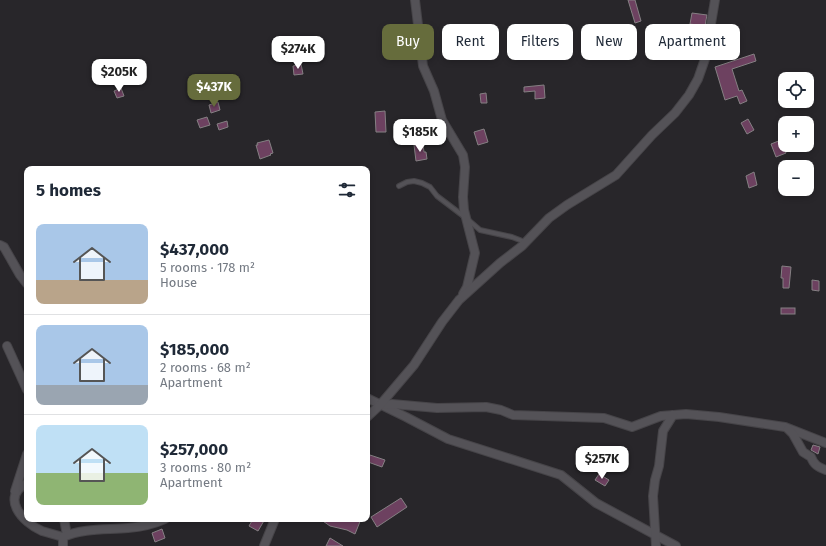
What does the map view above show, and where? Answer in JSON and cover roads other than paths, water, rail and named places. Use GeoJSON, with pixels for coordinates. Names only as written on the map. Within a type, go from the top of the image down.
{"type":"FeatureCollection","features":[{"type":"Feature","properties":{"kind":"street"},"geometry":{"type":"LineString","coordinates":[[370,414],[380,405],[414,365],[442,322],[459,300],[467,287],[475,253],[464,210],[463,197],[465,167],[463,155],[442,120],[434,91],[423,66],[415,0]]}},
{"type":"Feature","properties":{"kind":"street"},"geometry":{"type":"LineString","coordinates":[[459,300],[500,262],[525,243],[549,218],[616,175],[652,135],[675,113],[689,95],[698,79],[705,59],[712,8],[715,0]]}},
{"type":"Feature","properties":{"kind":"street"},"geometry":{"type":"LineString","coordinates":[[0,245],[4,247],[24,280]]}},
{"type":"Feature","properties":{"kind":"street"},"geometry":{"type":"LineString","coordinates":[[7,346],[24,384]]}},
{"type":"Feature","properties":{"kind":"street"},"geometry":{"type":"LineString","coordinates":[[370,400],[448,439],[561,475],[596,503],[676,546]]}},
{"type":"Feature","properties":{"kind":"street"},"geometry":{"type":"LineString","coordinates":[[380,405],[392,404],[437,408],[486,407],[501,410],[513,415],[604,418],[632,427],[661,416],[686,414],[719,417],[786,427],[826,443]]}},
{"type":"Feature","properties":{"kind":"street"},"geometry":{"type":"LineString","coordinates":[[656,546],[654,535],[653,496],[655,480],[659,466],[663,431],[673,415]]}},
{"type":"Feature","properties":{"kind":"street"},"geometry":{"type":"LineString","coordinates":[[786,427],[793,434],[803,452],[811,457],[813,463],[826,470]]}},
{"type":"Feature","properties":{"kind":"street"},"geometry":{"type":"LineString","coordinates":[[24,464],[12,502],[13,506],[24,517]]}},
{"type":"Feature","properties":{"kind":"street"},"geometry":{"type":"LineString","coordinates":[[15,492],[24,485]]}},
{"type":"Feature","properties":{"kind":"street"},"geometry":{"type":"LineString","coordinates":[[30,522],[42,531],[65,536],[90,530],[130,528],[156,522]]}},
{"type":"Feature","properties":{"kind":"street"},"geometry":{"type":"LineString","coordinates":[[63,546],[65,536],[64,522]]}},
{"type":"Feature","properties":{"kind":"street"},"geometry":{"type":"LineString","coordinates":[[264,546],[275,522]]}},
{"type":"Feature","properties":{"kind":"lane"},"geometry":{"type":"LineString","coordinates":[[399,186],[407,182],[414,181],[430,187],[437,196],[480,230],[512,237],[525,243]]}}]}
